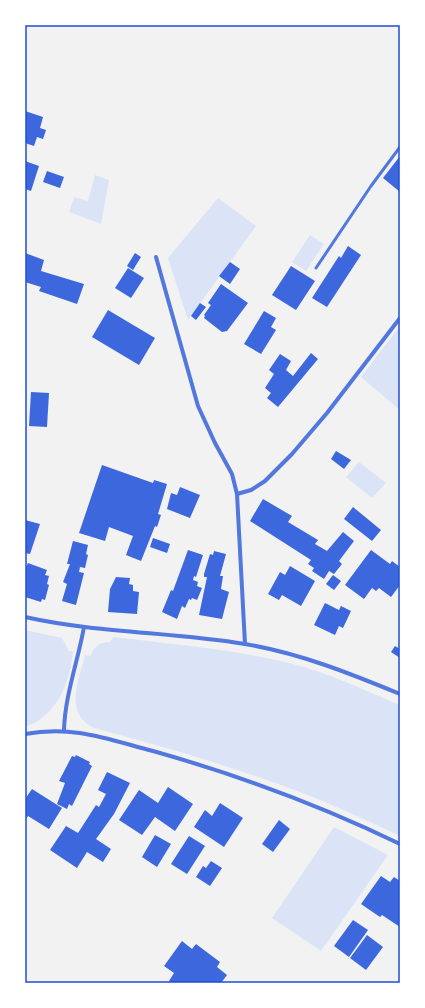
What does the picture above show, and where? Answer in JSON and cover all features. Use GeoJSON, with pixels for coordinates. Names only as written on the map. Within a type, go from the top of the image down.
{"type":"FeatureCollection","features":[{"type":"Feature","properties":{"kind":"street"},"geometry":{"type":"LineString","coordinates":[[156,257],[198,406],[214,443],[232,474],[237,494],[245,644]]}},
{"type":"Feature","properties":{"kind":"street"},"geometry":{"type":"LineString","coordinates":[[237,494],[251,490],[265,481],[292,454],[327,413],[400,318]]}},
{"type":"Feature","properties":{"kind":"street"},"geometry":{"type":"LineString","coordinates":[[25,617],[84,627],[178,635],[245,644],[313,661],[400,694]]}},
{"type":"Feature","properties":{"kind":"street"},"geometry":{"type":"LineString","coordinates":[[64,730],[67,700],[79,654],[84,627]]}},
{"type":"Feature","properties":{"kind":"street"},"geometry":{"type":"LineString","coordinates":[[25,734],[48,730],[64,730],[95,736],[147,750],[241,778],[329,811],[400,844]]}},
{"type":"Feature","properties":{"kind":"lane"},"geometry":{"type":"LineString","coordinates":[[316,268],[371,186],[400,147]]}},
{"type":"Feature","properties":{"kind":"shaded area"},"geometry":{"type":"Polygon","coordinates":[[[95,175],[109,180],[101,224],[69,212],[74,197],[88,201],[95,175]]]}},
{"type":"Feature","properties":{"kind":"shaded area"},"geometry":{"type":"Polygon","coordinates":[[[218,198],[256,226],[188,320],[168,258],[218,198]]]}},
{"type":"Feature","properties":{"kind":"shaded area"},"geometry":{"type":"Polygon","coordinates":[[[310,235],[324,244],[306,271],[292,262],[310,235]]]}},
{"type":"Feature","properties":{"kind":"shaded area"},"geometry":{"type":"Polygon","coordinates":[[[400,326],[400,410],[361,377],[400,326]]]}},
{"type":"Feature","properties":{"kind":"shaded area"},"geometry":{"type":"Polygon","coordinates":[[[359,462],[386,483],[372,498],[346,477],[359,462]]]}},
{"type":"Feature","properties":{"kind":"shaded area"},"geometry":{"type":"Polygon","coordinates":[[[25,630],[62,638],[69,651],[73,651],[69,675],[60,697],[46,715],[25,727],[25,630]]]}},
{"type":"Feature","properties":{"kind":"shaded area"},"geometry":{"type":"Polygon","coordinates":[[[113,637],[223,650],[289,663],[331,676],[400,705],[400,836],[310,796],[272,782],[196,757],[94,728],[84,722],[76,705],[76,696],[85,655],[90,656],[98,645],[110,642],[113,637]]]}},
{"type":"Feature","properties":{"kind":"shaded area"},"geometry":{"type":"Polygon","coordinates":[[[334,827],[388,855],[321,951],[272,918],[334,827]]]}},
{"type":"Feature","properties":{"kind":"building"},"geometry":{"type":"Polygon","coordinates":[[[25,111],[43,117],[40,128],[46,130],[43,139],[37,137],[34,146],[25,143],[25,111]]]}},
{"type":"Feature","properties":{"kind":"building"},"geometry":{"type":"Polygon","coordinates":[[[400,156],[400,192],[383,178],[400,156]]]}},
{"type":"Feature","properties":{"kind":"building"},"geometry":{"type":"Polygon","coordinates":[[[25,161],[39,166],[31,191],[25,189],[25,161]]]}},
{"type":"Feature","properties":{"kind":"building"},"geometry":{"type":"Polygon","coordinates":[[[47,171],[64,177],[60,188],[43,182],[47,171]]]}},
{"type":"Feature","properties":{"kind":"building"},"geometry":{"type":"Polygon","coordinates":[[[348,246],[361,255],[327,307],[312,298],[339,256],[341,258],[348,246]]]}},
{"type":"Feature","properties":{"kind":"building"},"geometry":{"type":"Polygon","coordinates":[[[25,253],[44,260],[41,271],[84,284],[77,304],[39,291],[41,287],[25,282],[25,253]]]}},
{"type":"Feature","properties":{"kind":"building"},"geometry":{"type":"Polygon","coordinates":[[[135,253],[141,257],[133,270],[127,266],[135,253]]]}},
{"type":"Feature","properties":{"kind":"building"},"geometry":{"type":"Polygon","coordinates":[[[230,262],[240,269],[230,284],[219,276],[230,262]]]}},
{"type":"Feature","properties":{"kind":"building"},"geometry":{"type":"Polygon","coordinates":[[[291,266],[315,281],[296,310],[272,295],[291,266]]]}},
{"type":"Feature","properties":{"kind":"building"},"geometry":{"type":"Polygon","coordinates":[[[128,268],[144,278],[131,298],[115,288],[128,268]]]}},
{"type":"Feature","properties":{"kind":"building"},"geometry":{"type":"Polygon","coordinates":[[[221,284],[248,303],[227,331],[222,332],[204,318],[204,315],[211,305],[208,303],[221,284]]]}},
{"type":"Feature","properties":{"kind":"building"},"geometry":{"type":"Polygon","coordinates":[[[200,303],[206,307],[196,320],[191,316],[200,303]]]}},
{"type":"Feature","properties":{"kind":"building"},"geometry":{"type":"Polygon","coordinates":[[[108,310],[155,338],[139,365],[92,337],[108,310]]]}},
{"type":"Feature","properties":{"kind":"building"},"geometry":{"type":"Polygon","coordinates":[[[264,311],[276,318],[271,327],[276,330],[261,354],[244,344],[264,311]]]}},
{"type":"Feature","properties":{"kind":"building"},"geometry":{"type":"Polygon","coordinates":[[[311,353],[318,359],[278,407],[267,398],[271,393],[265,388],[274,374],[269,370],[280,354],[291,361],[286,370],[293,376],[311,353]]]}},
{"type":"Feature","properties":{"kind":"building"},"geometry":{"type":"Polygon","coordinates":[[[31,392],[49,393],[47,427],[29,426],[31,392]]]}},
{"type":"Feature","properties":{"kind":"building"},"geometry":{"type":"Polygon","coordinates":[[[336,451],[351,460],[344,469],[331,459],[336,451]]]}},
{"type":"Feature","properties":{"kind":"building"},"geometry":{"type":"Polygon","coordinates":[[[102,465],[153,483],[154,480],[167,484],[158,514],[161,515],[157,527],[155,526],[141,561],[126,555],[133,536],[109,527],[105,541],[79,533],[102,465]]]}},
{"type":"Feature","properties":{"kind":"building"},"geometry":{"type":"Polygon","coordinates":[[[180,487],[200,495],[190,518],[167,509],[171,493],[177,495],[180,487]]]}},
{"type":"Feature","properties":{"kind":"building"},"geometry":{"type":"Polygon","coordinates":[[[263,499],[292,516],[288,522],[318,540],[315,544],[327,551],[343,532],[354,541],[339,561],[342,564],[334,574],[329,571],[324,579],[312,571],[314,568],[308,564],[311,560],[250,521],[263,499]]]}},
{"type":"Feature","properties":{"kind":"building"},"geometry":{"type":"Polygon","coordinates":[[[353,507],[381,530],[372,541],[344,519],[353,507]]]}},
{"type":"Feature","properties":{"kind":"building"},"geometry":{"type":"Polygon","coordinates":[[[25,520],[40,524],[30,554],[25,553],[25,520]]]}},
{"type":"Feature","properties":{"kind":"building"},"geometry":{"type":"Polygon","coordinates":[[[153,538],[170,544],[167,553],[150,547],[153,538]]]}},
{"type":"Feature","properties":{"kind":"building"},"geometry":{"type":"Polygon","coordinates":[[[73,541],[88,545],[86,554],[88,555],[85,568],[80,567],[79,572],[84,573],[76,605],[62,601],[67,584],[63,582],[70,564],[67,564],[73,541]]]}},
{"type":"Feature","properties":{"kind":"building"},"geometry":{"type":"Polygon","coordinates":[[[188,550],[203,555],[196,577],[194,576],[193,580],[198,582],[197,586],[202,588],[197,600],[192,598],[191,600],[189,599],[185,608],[182,606],[177,619],[162,612],[171,590],[173,591],[188,550]]]}},
{"type":"Feature","properties":{"kind":"building"},"geometry":{"type":"Polygon","coordinates":[[[371,550],[390,564],[392,561],[400,567],[400,585],[391,597],[379,588],[376,591],[372,588],[364,599],[345,585],[371,550]]]}},
{"type":"Feature","properties":{"kind":"building"},"geometry":{"type":"Polygon","coordinates":[[[214,551],[226,554],[220,576],[223,576],[221,589],[229,592],[222,619],[199,615],[207,577],[204,577],[204,574],[210,554],[213,555],[214,551]]]}},
{"type":"Feature","properties":{"kind":"building"},"geometry":{"type":"Polygon","coordinates":[[[28,563],[47,570],[45,575],[49,576],[47,584],[49,585],[45,600],[42,599],[41,602],[25,597],[25,569],[28,563]]]}},
{"type":"Feature","properties":{"kind":"building"},"geometry":{"type":"Polygon","coordinates":[[[290,566],[315,581],[301,606],[282,595],[279,600],[268,594],[280,572],[285,575],[290,566]]]}},
{"type":"Feature","properties":{"kind":"building"},"geometry":{"type":"Polygon","coordinates":[[[333,575],[341,581],[334,590],[326,584],[333,575]]]}},
{"type":"Feature","properties":{"kind":"building"},"geometry":{"type":"Polygon","coordinates":[[[116,577],[130,578],[129,584],[133,585],[133,591],[139,592],[137,614],[108,612],[110,589],[116,577]]]}},
{"type":"Feature","properties":{"kind":"building"},"geometry":{"type":"Polygon","coordinates":[[[325,603],[339,610],[341,606],[351,611],[343,628],[339,626],[335,635],[314,625],[325,603]]]}},
{"type":"Feature","properties":{"kind":"building"},"geometry":{"type":"Polygon","coordinates":[[[395,646],[400,649],[400,658],[391,652],[395,646]]]}},
{"type":"Feature","properties":{"kind":"building"},"geometry":{"type":"Polygon","coordinates":[[[76,755],[90,762],[89,764],[92,766],[72,806],[69,804],[67,809],[57,804],[65,783],[59,781],[72,756],[75,757],[76,755]]]}},
{"type":"Feature","properties":{"kind":"building"},"geometry":{"type":"Polygon","coordinates":[[[107,772],[130,783],[114,814],[96,839],[111,849],[103,862],[87,852],[77,868],[50,850],[66,826],[78,833],[96,805],[99,807],[106,794],[98,790],[107,772]]]}},
{"type":"Feature","properties":{"kind":"building"},"geometry":{"type":"Polygon","coordinates":[[[168,787],[193,804],[175,831],[155,817],[142,835],[119,820],[139,790],[158,803],[168,787]]]}},
{"type":"Feature","properties":{"kind":"building"},"geometry":{"type":"Polygon","coordinates":[[[32,789],[62,808],[49,829],[28,816],[25,820],[25,799],[32,789]]]}},
{"type":"Feature","properties":{"kind":"building"},"geometry":{"type":"Polygon","coordinates":[[[220,803],[243,818],[224,847],[194,827],[205,810],[212,816],[220,803]]]}},
{"type":"Feature","properties":{"kind":"building"},"geometry":{"type":"Polygon","coordinates":[[[279,820],[290,829],[273,852],[262,844],[279,820]]]}},
{"type":"Feature","properties":{"kind":"building"},"geometry":{"type":"Polygon","coordinates":[[[155,835],[171,844],[157,867],[142,857],[155,835]]]}},
{"type":"Feature","properties":{"kind":"building"},"geometry":{"type":"Polygon","coordinates":[[[189,836],[205,846],[187,874],[171,864],[189,836]]]}},
{"type":"Feature","properties":{"kind":"building"},"geometry":{"type":"Polygon","coordinates":[[[211,861],[222,868],[210,886],[196,877],[203,866],[206,868],[211,861]]]}},
{"type":"Feature","properties":{"kind":"building"},"geometry":{"type":"Polygon","coordinates":[[[381,876],[390,882],[394,877],[400,881],[400,927],[382,915],[380,917],[361,904],[381,876]]]}},
{"type":"Feature","properties":{"kind":"building"},"geometry":{"type":"Polygon","coordinates":[[[353,920],[368,930],[349,957],[334,946],[353,920]]]}},
{"type":"Feature","properties":{"kind":"building"},"geometry":{"type":"Polygon","coordinates":[[[367,935],[383,947],[366,970],[350,958],[367,935]]]}},
{"type":"Feature","properties":{"kind":"building"},"geometry":{"type":"Polygon","coordinates":[[[182,941],[192,949],[196,944],[220,962],[217,967],[227,975],[221,983],[172,983],[169,981],[174,973],[164,966],[182,941]]]}}]}
